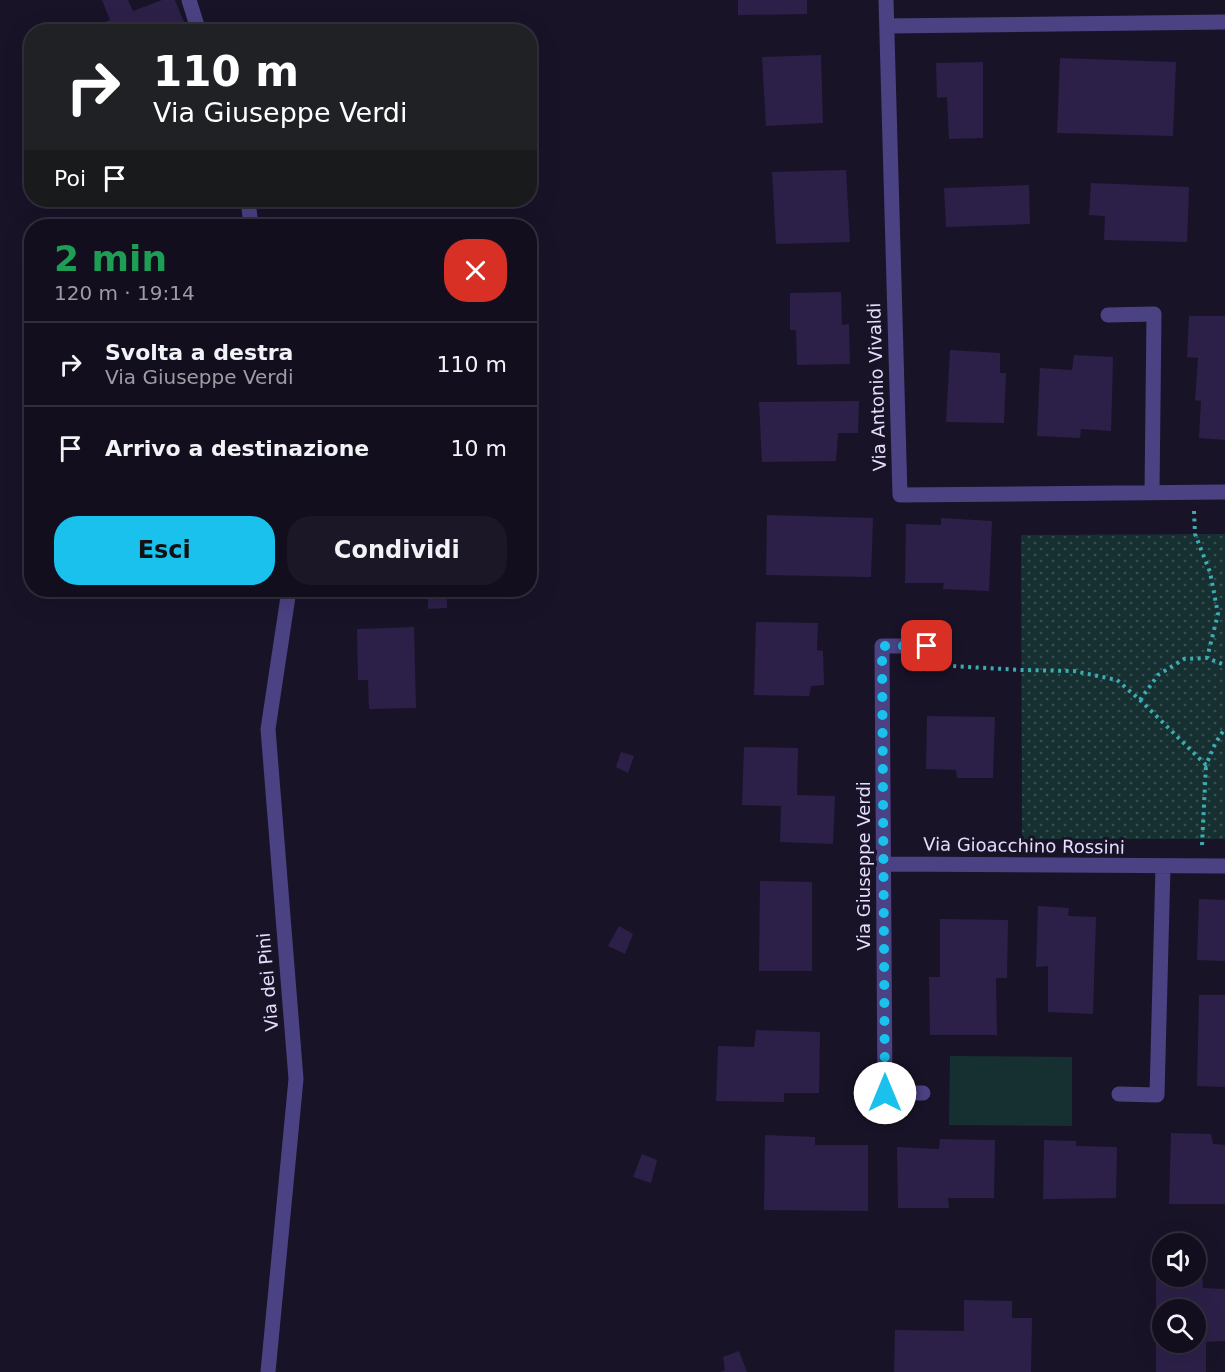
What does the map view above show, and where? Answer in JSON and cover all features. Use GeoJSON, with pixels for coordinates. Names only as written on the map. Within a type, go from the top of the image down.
{"type":"FeatureCollection","features":[{"type":"Feature","properties":{"kind":"street"},"geometry":{"type":"LineString","coordinates":[[189,0],[196,24]]}},
{"type":"Feature","properties":{"kind":"street","name":"Via Antonio Vivaldi"},"geometry":{"type":"LineString","coordinates":[[886,0],[900,495],[1225,492]]}},
{"type":"Feature","properties":{"kind":"street"},"geometry":{"type":"LineString","coordinates":[[887,26],[1225,22]]}},
{"type":"Feature","properties":{"kind":"street"},"geometry":{"type":"LineString","coordinates":[[1108,315],[1154,314],[1152,492]]}},
{"type":"Feature","properties":{"kind":"street","name":"Via dei Pini"},"geometry":{"type":"LineString","coordinates":[[268,1372],[296,1079],[268,729],[288,597]]}},
{"type":"Feature","properties":{"kind":"street","name":"Via Giuseppe Verdi"},"geometry":{"type":"LineString","coordinates":[[923,1093],[885,1093],[882,646],[927,646]]}},
{"type":"Feature","properties":{"kind":"street","name":"Via Gioacchino Rossini"},"geometry":{"type":"LineString","coordinates":[[884,864],[1225,866]]}},
{"type":"Feature","properties":{"kind":"street"},"geometry":{"type":"LineString","coordinates":[[1119,1094],[1157,1095],[1163,867]]}},
{"type":"Feature","properties":{"kind":"path"},"geometry":{"type":"LineString","coordinates":[[1193,493],[1195,534],[1210,572],[1218,614],[1207,658]]}},
{"type":"Feature","properties":{"kind":"path"},"geometry":{"type":"LineString","coordinates":[[927,646],[951,666],[1074,671],[1117,680],[1206,765]]}},
{"type":"Feature","properties":{"kind":"path"},"geometry":{"type":"LineString","coordinates":[[1140,700],[1158,675],[1184,659],[1207,658],[1225,665]]}},
{"type":"Feature","properties":{"kind":"path"},"geometry":{"type":"LineString","coordinates":[[1202,866],[1206,765],[1225,728]]}},
{"type":"Feature","properties":{"kind":"green space"},"geometry":{"type":"Polygon","coordinates":[[[1225,534],[1225,839],[1022,839],[1021,535],[1225,534]]]}},
{"type":"Feature","properties":{"kind":"green space"},"geometry":{"type":"Polygon","coordinates":[[[950,1056],[1072,1057],[1072,1126],[949,1125],[950,1056]]]}},
{"type":"Feature","properties":{"kind":"building"},"geometry":{"type":"Polygon","coordinates":[[[102,0],[128,0],[133,11],[162,0],[175,0],[185,24],[100,24],[110,20],[102,0]]]}},
{"type":"Feature","properties":{"kind":"building"},"geometry":{"type":"Polygon","coordinates":[[[738,0],[807,0],[807,14],[738,15],[738,0]]]}},
{"type":"Feature","properties":{"kind":"building"},"geometry":{"type":"Polygon","coordinates":[[[821,55],[823,123],[766,126],[762,57],[821,55]]]}},
{"type":"Feature","properties":{"kind":"building"},"geometry":{"type":"Polygon","coordinates":[[[1060,58],[1176,62],[1173,136],[1057,133],[1060,58]]]}},
{"type":"Feature","properties":{"kind":"building"},"geometry":{"type":"Polygon","coordinates":[[[983,62],[983,138],[949,139],[947,97],[937,98],[936,63],[983,62]]]}},
{"type":"Feature","properties":{"kind":"building"},"geometry":{"type":"Polygon","coordinates":[[[846,170],[850,242],[776,244],[772,172],[846,170]]]}},
{"type":"Feature","properties":{"kind":"building"},"geometry":{"type":"Polygon","coordinates":[[[1091,183],[1189,187],[1187,242],[1104,240],[1105,216],[1089,215],[1091,183]]]}},
{"type":"Feature","properties":{"kind":"building"},"geometry":{"type":"Polygon","coordinates":[[[1029,185],[1030,224],[946,227],[944,188],[1029,185]]]}},
{"type":"Feature","properties":{"kind":"building"},"geometry":{"type":"Polygon","coordinates":[[[841,292],[842,325],[849,324],[850,364],[797,365],[796,330],[790,330],[790,293],[841,292]]]}},
{"type":"Feature","properties":{"kind":"building"},"geometry":{"type":"Polygon","coordinates":[[[1189,316],[1225,316],[1225,440],[1199,438],[1201,401],[1195,400],[1198,358],[1187,357],[1189,316]]]}},
{"type":"Feature","properties":{"kind":"building"},"geometry":{"type":"Polygon","coordinates":[[[950,350],[1000,353],[1000,373],[1006,373],[1004,423],[946,422],[950,350]]]}},
{"type":"Feature","properties":{"kind":"building"},"geometry":{"type":"Polygon","coordinates":[[[1074,355],[1113,357],[1111,431],[1081,429],[1080,438],[1037,436],[1040,368],[1072,370],[1074,355]]]}},
{"type":"Feature","properties":{"kind":"building"},"geometry":{"type":"Polygon","coordinates":[[[859,401],[858,433],[838,433],[836,461],[762,462],[759,402],[859,401]]]}},
{"type":"Feature","properties":{"kind":"building"},"geometry":{"type":"Polygon","coordinates":[[[767,515],[873,518],[871,577],[766,575],[767,515]]]}},
{"type":"Feature","properties":{"kind":"building"},"geometry":{"type":"Polygon","coordinates":[[[941,518],[992,521],[989,591],[943,589],[944,583],[905,583],[906,524],[941,525],[941,518]]]}},
{"type":"Feature","properties":{"kind":"building"},"geometry":{"type":"Polygon","coordinates":[[[428,597],[447,597],[447,608],[428,609],[428,597]]]}},
{"type":"Feature","properties":{"kind":"building"},"geometry":{"type":"Polygon","coordinates":[[[756,622],[818,623],[817,650],[823,651],[824,685],[811,686],[809,696],[754,695],[756,622]]]}},
{"type":"Feature","properties":{"kind":"building"},"geometry":{"type":"Polygon","coordinates":[[[414,627],[416,708],[369,709],[368,680],[358,680],[357,629],[414,627]]]}},
{"type":"Feature","properties":{"kind":"building"},"geometry":{"type":"Polygon","coordinates":[[[927,716],[995,717],[993,778],[957,778],[956,770],[926,769],[927,716]]]}},
{"type":"Feature","properties":{"kind":"building"},"geometry":{"type":"Polygon","coordinates":[[[744,747],[798,748],[797,795],[835,796],[833,844],[780,842],[781,806],[742,805],[744,747]]]}},
{"type":"Feature","properties":{"kind":"building"},"geometry":{"type":"Polygon","coordinates":[[[621,752],[634,756],[628,773],[616,767],[621,752]]]}},
{"type":"Feature","properties":{"kind":"building"},"geometry":{"type":"Polygon","coordinates":[[[760,881],[812,882],[812,971],[759,971],[760,881]]]}},
{"type":"Feature","properties":{"kind":"building"},"geometry":{"type":"Polygon","coordinates":[[[1199,899],[1225,900],[1225,961],[1197,960],[1199,899]]]}},
{"type":"Feature","properties":{"kind":"building"},"geometry":{"type":"Polygon","coordinates":[[[1038,906],[1069,908],[1068,916],[1096,917],[1093,1014],[1048,1012],[1048,966],[1036,967],[1038,906]]]}},
{"type":"Feature","properties":{"kind":"building"},"geometry":{"type":"Polygon","coordinates":[[[940,919],[1008,920],[1007,978],[996,978],[997,1035],[930,1035],[929,977],[940,977],[940,919]]]}},
{"type":"Feature","properties":{"kind":"building"},"geometry":{"type":"Polygon","coordinates":[[[619,926],[633,934],[625,954],[608,946],[619,926]]]}},
{"type":"Feature","properties":{"kind":"building"},"geometry":{"type":"Polygon","coordinates":[[[1199,995],[1225,995],[1225,1087],[1197,1086],[1199,995]]]}},
{"type":"Feature","properties":{"kind":"building"},"geometry":{"type":"Polygon","coordinates":[[[756,1030],[820,1032],[819,1093],[784,1093],[784,1102],[716,1101],[718,1046],[754,1047],[756,1030]]]}},
{"type":"Feature","properties":{"kind":"building"},"geometry":{"type":"Polygon","coordinates":[[[1171,1133],[1211,1134],[1213,1144],[1225,1145],[1225,1204],[1169,1204],[1171,1133]]]}},
{"type":"Feature","properties":{"kind":"building"},"geometry":{"type":"Polygon","coordinates":[[[765,1135],[815,1137],[815,1145],[868,1145],[868,1211],[764,1210],[765,1135]]]}},
{"type":"Feature","properties":{"kind":"building"},"geometry":{"type":"Polygon","coordinates":[[[940,1139],[995,1140],[994,1198],[948,1198],[949,1208],[898,1208],[897,1147],[939,1149],[940,1139]]]}},
{"type":"Feature","properties":{"kind":"building"},"geometry":{"type":"Polygon","coordinates":[[[1044,1140],[1076,1141],[1076,1146],[1117,1147],[1116,1198],[1043,1199],[1044,1140]]]}},
{"type":"Feature","properties":{"kind":"building"},"geometry":{"type":"Polygon","coordinates":[[[642,1154],[657,1160],[651,1183],[633,1177],[642,1154]]]}},
{"type":"Feature","properties":{"kind":"building"},"geometry":{"type":"Polygon","coordinates":[[[1156,1287],[1225,1289],[1225,1341],[1206,1342],[1206,1299],[1156,1299],[1156,1287]]]}},
{"type":"Feature","properties":{"kind":"building"},"geometry":{"type":"Polygon","coordinates":[[[964,1300],[1012,1301],[1012,1318],[1032,1318],[1031,1372],[894,1372],[895,1330],[964,1331],[964,1300]]]}},
{"type":"Feature","properties":{"kind":"building"},"geometry":{"type":"Polygon","coordinates":[[[739,1351],[747,1372],[720,1372],[725,1370],[723,1357],[739,1351]]]}},
{"type":"Feature","properties":{"kind":"building"},"geometry":{"type":"Polygon","coordinates":[[[1156,1353],[1206,1353],[1206,1372],[1156,1372],[1156,1353]]]}},
{"type":"Feature","properties":{"kind":"route"},"geometry":{"type":"LineString","coordinates":[[885,1093],[882,646],[927,646]]}}]}
